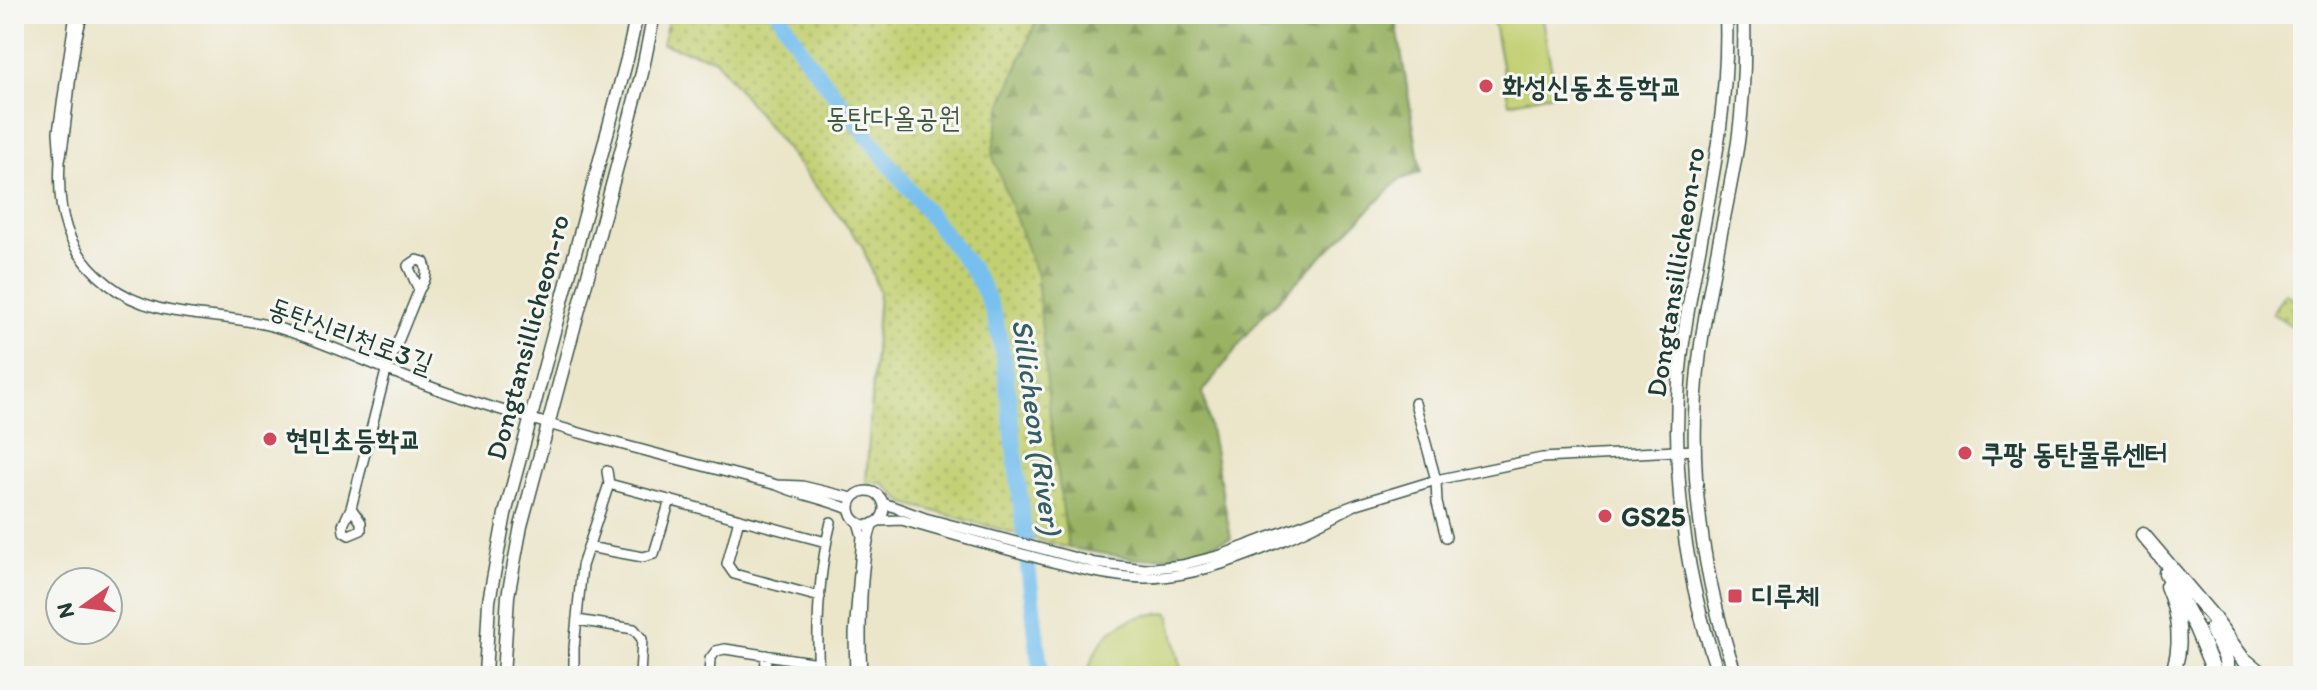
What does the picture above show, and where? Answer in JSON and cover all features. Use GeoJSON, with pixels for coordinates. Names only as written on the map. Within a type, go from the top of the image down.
{"type":"FeatureCollection","features":[{"type":"Feature","properties":{"kind":"highway"},"geometry":{"type":"LineString","coordinates":[[2143,535],[2171,596],[2178,625],[2178,658],[2171,676]]}},
{"type":"Feature","properties":{"kind":"highway"},"geometry":{"type":"LineString","coordinates":[[2143,535],[2181,596],[2216,676]]}},
{"type":"Feature","properties":{"kind":"highway"},"geometry":{"type":"LineString","coordinates":[[2143,535],[2217,635],[2229,676]]}},
{"type":"Feature","properties":{"kind":"highway"},"geometry":{"type":"LineString","coordinates":[[2143,535],[2211,615],[2242,658],[2264,676]]}},
{"type":"Feature","properties":{"kind":"main road","name":"Dongtansillicheon-ro"},"geometry":{"type":"LineString","coordinates":[[485,676],[493,574],[505,514],[637,14]]}},
{"type":"Feature","properties":{"kind":"main road","name":"Dongtansillicheon-ro"},"geometry":{"type":"LineString","coordinates":[[503,676],[511,581],[521,526],[642,73],[654,14]]}},
{"type":"Feature","properties":{"kind":"main road","name":"Dongtansillicheon-ro"},"geometry":{"type":"LineString","coordinates":[[1719,676],[1703,628],[1689,568],[1681,508],[1677,398],[1683,344],[1721,134],[1725,97],[1726,14]]}},
{"type":"Feature","properties":{"kind":"main road","name":"Dongtansillicheon-ro"},"geometry":{"type":"LineString","coordinates":[[1736,676],[1705,559],[1695,450],[1700,351],[1742,109],[1744,14]]}},
{"type":"Feature","properties":{"kind":"street","name":"동탄신리천로3길"},"geometry":{"type":"LineString","coordinates":[[75,14],[58,132],[60,211],[73,245],[94,272],[125,296],[167,310],[274,327],[386,371],[530,418],[777,485]]}},
{"type":"Feature","properties":{"kind":"street","name":"동탄신리천로3길"},"geometry":{"type":"LineString","coordinates":[[60,161],[77,31],[83,14]]}},
{"type":"Feature","properties":{"kind":"street"},"geometry":{"type":"LineString","coordinates":[[351,508],[386,371],[419,290]]}},
{"type":"Feature","properties":{"kind":"street"},"geometry":{"type":"LineString","coordinates":[[1415,403],[1436,480],[1437,503],[1446,537]]}},
{"type":"Feature","properties":{"kind":"street"},"geometry":{"type":"LineString","coordinates":[[854,518],[876,522],[902,520],[926,523],[1067,561],[1133,569],[1182,565],[1221,555],[1357,504],[1436,480],[1542,458],[1695,450]]}},
{"type":"Feature","properties":{"kind":"street"},"geometry":{"type":"LineString","coordinates":[[574,676],[582,566],[609,484],[607,471]]}},
{"type":"Feature","properties":{"kind":"street"},"geometry":{"type":"LineString","coordinates":[[609,484],[826,542]]}},
{"type":"Feature","properties":{"kind":"street"},"geometry":{"type":"LineString","coordinates":[[777,485],[802,486],[852,498],[874,492],[883,503],[926,523]]}},
{"type":"Feature","properties":{"kind":"street"},"geometry":{"type":"LineString","coordinates":[[777,485],[849,509],[862,536],[854,634],[855,676]]}},
{"type":"Feature","properties":{"kind":"street"},"geometry":{"type":"LineString","coordinates":[[854,518],[851,503],[858,494]]}},
{"type":"Feature","properties":{"kind":"street"},"geometry":{"type":"LineString","coordinates":[[588,547],[643,557],[654,554],[670,500]]}},
{"type":"Feature","properties":{"kind":"street"},"geometry":{"type":"LineString","coordinates":[[862,676],[863,599],[869,534],[883,511],[883,503]]}},
{"type":"Feature","properties":{"kind":"street"},"geometry":{"type":"LineString","coordinates":[[739,519],[727,564],[734,574],[820,597]]}},
{"type":"Feature","properties":{"kind":"street"},"geometry":{"type":"LineString","coordinates":[[819,676],[820,597],[831,522]]}},
{"type":"Feature","properties":{"kind":"street"},"geometry":{"type":"LineString","coordinates":[[577,620],[634,629],[642,639],[640,676]]}},
{"type":"Feature","properties":{"kind":"street"},"geometry":{"type":"LineString","coordinates":[[709,676],[710,659],[716,651],[725,649],[818,663]]}},
{"type":"Feature","properties":{"kind":"street"},"geometry":{"type":"LineString","coordinates":[[765,676],[766,655]]}},
{"type":"Feature","properties":{"kind":"green space","name":"동탄다올공원"},"geometry":{"type":"Polygon","coordinates":[[[670,14],[1039,14],[1002,104],[992,154],[1037,276],[1050,419],[1068,548],[905,503],[882,483],[866,483],[879,292],[862,245],[715,59],[662,44],[670,14]]]}},
{"type":"Feature","properties":{"kind":"green space"},"geometry":{"type":"Polygon","coordinates":[[[1039,14],[1395,14],[1421,172],[1399,180],[1261,317],[1203,392],[1231,538],[1179,556],[1137,559],[1068,548],[1050,419],[992,154],[1002,104],[1039,14]]]}},
{"type":"Feature","properties":{"kind":"green space"},"geometry":{"type":"Polygon","coordinates":[[[1541,14],[1556,93],[1509,103],[1493,18],[1541,14]]]}},
{"type":"Feature","properties":{"kind":"green space"},"geometry":{"type":"Polygon","coordinates":[[[2285,293],[2303,305],[2303,333],[2272,313],[2285,293]]]}},
{"type":"Feature","properties":{"kind":"green space"},"geometry":{"type":"Polygon","coordinates":[[[1169,613],[1183,676],[1087,676],[1098,647],[1116,628],[1139,617],[1169,613]]]}},
{"type":"Feature","properties":{"kind":"waterway","name":"Sillicheon (River)"},"geometry":{"type":"LineString","coordinates":[[779,14],[806,58],[971,268],[989,301],[1004,360],[1041,676]]}},
{"type":"Feature","properties":{"kind":"place","name":"화성신동초등학교"},"geometry":{"type":"Point","coordinates":[1486,86]}},
{"type":"Feature","properties":{"kind":"place","name":"현민초등학교"},"geometry":{"type":"Point","coordinates":[270,439]}},
{"type":"Feature","properties":{"kind":"place","name":"쿠팡 동탄물류센터"},"geometry":{"type":"Point","coordinates":[1965,453]}},
{"type":"Feature","properties":{"kind":"place","name":"GS25"},"geometry":{"type":"Point","coordinates":[1605,516]}},
{"type":"Feature","properties":{"kind":"place","name":"디루체"},"geometry":{"type":"Point","coordinates":[1735,596]}}]}
